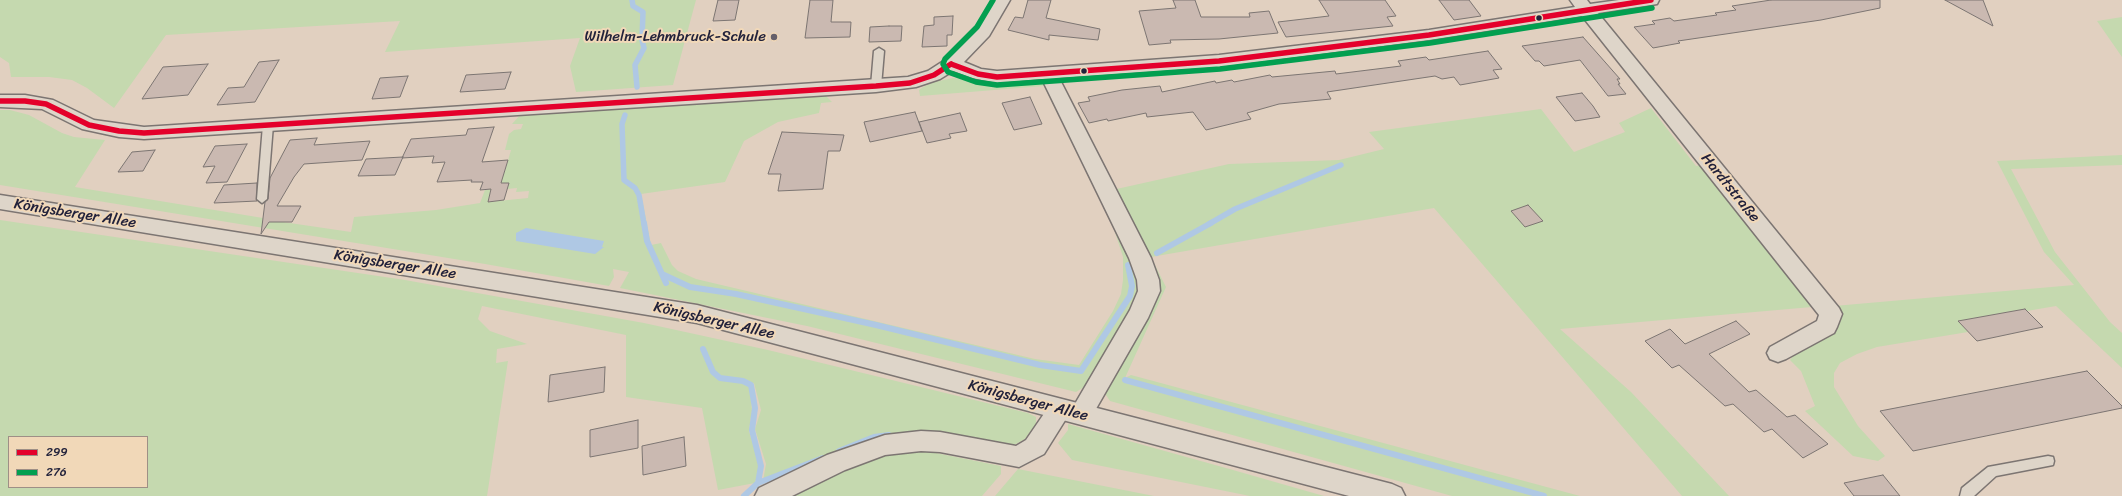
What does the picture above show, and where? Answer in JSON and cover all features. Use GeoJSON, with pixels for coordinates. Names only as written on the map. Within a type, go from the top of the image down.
{"type":"FeatureCollection","features":[{"type":"Feature","properties":{"kind":"main road","name":"Königsberger Allee"},"geometry":{"type":"LineString","coordinates":[[0,202],[698,314],[1392,496]]}},
{"type":"Feature","properties":{"kind":"street"},"geometry":{"type":"LineString","coordinates":[[0,101],[26,101],[46,104],[89,125],[119,131],[144,133],[910,83],[934,75],[951,64],[967,50],[983,32],[1002,0]]}},
{"type":"Feature","properties":{"kind":"street"},"geometry":{"type":"LineString","coordinates":[[951,64],[978,74],[997,77],[1219,61],[1429,35],[1581,5],[1651,0]]}},
{"type":"Feature","properties":{"kind":"street","name":"Hardtstraße"},"geometry":{"type":"LineString","coordinates":[[1581,5],[1831,314],[1826,327],[1778,353]]}},
{"type":"Feature","properties":{"kind":"street"},"geometry":{"type":"LineString","coordinates":[[768,496],[836,462],[885,445],[921,441],[940,442],[1019,457],[1035,447],[1070,412],[1140,312],[1149,292],[1148,280],[1140,258],[1048,74]]}},
{"type":"Feature","properties":{"kind":"lane"},"geometry":{"type":"LineString","coordinates":[[876,86],[879,51]]}},
{"type":"Feature","properties":{"kind":"lane"},"geometry":{"type":"LineString","coordinates":[[262,199],[268,125]]}},
{"type":"Feature","properties":{"kind":"lane"},"geometry":{"type":"LineString","coordinates":[[1967,496],[1967,492],[1993,471],[2048,461]]}},
{"type":"Feature","properties":{"kind":"green space"},"geometry":{"type":"Polygon","coordinates":[[[0,0],[696,0],[673,85],[576,92],[570,66],[580,38],[385,52],[400,21],[166,35],[114,108],[87,88],[72,80],[49,77],[11,77],[9,63],[0,57],[0,0]]]}},
{"type":"Feature","properties":{"kind":"green space"},"geometry":{"type":"Polygon","coordinates":[[[2122,17],[2122,57],[2097,21],[2122,17]]]}},
{"type":"Feature","properties":{"kind":"green space"},"geometry":{"type":"Polygon","coordinates":[[[953,78],[986,82],[1043,79],[1134,256],[1141,295],[1088,382],[1084,387],[1076,392],[807,326],[620,288],[629,272],[613,269],[614,277],[609,286],[485,264],[0,185],[0,110],[10,110],[29,115],[62,133],[74,137],[105,140],[75,187],[263,218],[262,222],[283,222],[351,232],[354,217],[436,210],[480,203],[485,190],[491,189],[488,202],[528,198],[529,191],[516,192],[517,188],[507,189],[508,183],[496,184],[505,171],[511,150],[505,150],[509,134],[514,130],[521,129],[523,124],[512,124],[521,114],[826,96],[832,102],[821,103],[819,113],[778,122],[744,141],[725,182],[641,194],[651,245],[661,243],[672,265],[678,271],[696,279],[1035,359],[1079,365],[1113,311],[1121,294],[1123,280],[1123,257],[1113,226],[1044,86],[920,96],[919,90],[923,87],[934,82],[953,78]]]}},
{"type":"Feature","properties":{"kind":"green space"},"geometry":{"type":"Polygon","coordinates":[[[1651,108],[1696,166],[1701,165],[1812,307],[1560,329],[1631,392],[1729,496],[1682,496],[1434,208],[1151,257],[1166,287],[1125,378],[1131,375],[1580,496],[1452,496],[1110,401],[1106,395],[1105,388],[1153,299],[1112,190],[1229,164],[1339,160],[1384,149],[1369,132],[1541,109],[1574,152],[1625,132],[1619,123],[1651,108]]]}},
{"type":"Feature","properties":{"kind":"green space"},"geometry":{"type":"Polygon","coordinates":[[[2122,155],[2122,165],[2011,169],[2055,252],[2110,322],[2122,333],[2122,368],[2056,306],[2027,311],[2025,309],[1958,321],[1968,332],[1877,347],[1857,354],[1840,363],[1834,373],[1834,387],[1858,426],[1885,456],[1878,461],[1853,456],[1805,411],[1815,406],[1801,371],[1790,360],[1834,306],[2074,285],[2044,252],[1997,161],[2122,155]]]}},
{"type":"Feature","properties":{"kind":"green space"},"geometry":{"type":"Polygon","coordinates":[[[0,220],[405,280],[644,323],[768,350],[1028,413],[1036,417],[1036,429],[1032,429],[1025,439],[1014,445],[924,430],[874,436],[763,481],[766,464],[755,429],[761,410],[754,383],[750,386],[752,410],[749,431],[760,466],[755,483],[718,490],[702,408],[626,397],[626,335],[482,306],[478,319],[490,331],[527,344],[497,349],[496,363],[508,361],[487,496],[0,496],[0,220]]]}},
{"type":"Feature","properties":{"kind":"green space"},"geometry":{"type":"Polygon","coordinates":[[[1068,424],[1324,496],[1250,496],[1072,460],[1058,443],[1068,430],[1068,424]]]}},
{"type":"Feature","properties":{"kind":"green space"},"geometry":{"type":"Polygon","coordinates":[[[921,450],[1001,466],[1001,474],[982,496],[779,496],[879,455],[921,450]]]}},
{"type":"Feature","properties":{"kind":"green space"},"geometry":{"type":"Polygon","coordinates":[[[1018,469],[1154,496],[995,496],[1018,469]]]}},
{"type":"Feature","properties":{"kind":"water"},"geometry":{"type":"Polygon","coordinates":[[[526,228],[604,241],[602,247],[604,247],[595,254],[516,241],[516,233],[526,228]]]}},
{"type":"Feature","properties":{"kind":"building"},"geometry":{"type":"Polygon","coordinates":[[[718,0],[739,0],[735,20],[713,21],[718,0]]]}},
{"type":"Feature","properties":{"kind":"building"},"geometry":{"type":"Polygon","coordinates":[[[810,0],[833,0],[831,22],[851,22],[850,37],[805,38],[810,0]]]}},
{"type":"Feature","properties":{"kind":"building"},"geometry":{"type":"Polygon","coordinates":[[[1028,0],[1051,0],[1046,18],[1100,29],[1098,40],[1049,35],[1049,40],[1008,30],[1015,17],[1023,18],[1028,0]]]}},
{"type":"Feature","properties":{"kind":"building"},"geometry":{"type":"Polygon","coordinates":[[[1173,0],[1195,0],[1201,17],[1250,17],[1249,13],[1269,11],[1278,33],[1219,39],[1170,40],[1171,43],[1149,45],[1139,11],[1176,8],[1173,0]]]}},
{"type":"Feature","properties":{"kind":"building"},"geometry":{"type":"Polygon","coordinates":[[[1319,0],[1385,0],[1396,16],[1387,17],[1393,26],[1286,37],[1278,22],[1329,16],[1319,0]]]}},
{"type":"Feature","properties":{"kind":"building"},"geometry":{"type":"Polygon","coordinates":[[[1439,0],[1469,0],[1481,16],[1454,20],[1439,0]]]}},
{"type":"Feature","properties":{"kind":"building"},"geometry":{"type":"Polygon","coordinates":[[[1771,0],[1880,0],[1880,8],[1821,20],[1678,41],[1680,43],[1653,48],[1634,27],[1655,24],[1652,21],[1670,18],[1674,21],[1717,15],[1715,13],[1736,10],[1732,6],[1771,0]]]}},
{"type":"Feature","properties":{"kind":"building"},"geometry":{"type":"Polygon","coordinates":[[[1945,0],[1983,0],[1993,26],[1945,0]]]}},
{"type":"Feature","properties":{"kind":"building"},"geometry":{"type":"Polygon","coordinates":[[[953,16],[952,35],[947,35],[947,46],[922,47],[924,26],[934,25],[934,17],[953,16]]]}},
{"type":"Feature","properties":{"kind":"building"},"geometry":{"type":"Polygon","coordinates":[[[902,26],[901,41],[869,42],[870,27],[902,26]]]}},
{"type":"Feature","properties":{"kind":"building"},"geometry":{"type":"Polygon","coordinates":[[[1583,37],[1620,79],[1617,79],[1620,84],[1618,84],[1626,94],[1608,96],[1580,60],[1544,66],[1539,61],[1535,61],[1522,46],[1583,37]]]}},
{"type":"Feature","properties":{"kind":"building"},"geometry":{"type":"Polygon","coordinates":[[[1488,51],[1502,69],[1493,70],[1499,78],[1460,85],[1454,77],[1442,79],[1435,76],[1327,92],[1331,99],[1279,104],[1247,113],[1251,119],[1206,130],[1193,112],[1147,117],[1146,113],[1108,121],[1107,119],[1089,123],[1078,103],[1090,101],[1088,97],[1122,90],[1160,86],[1162,92],[1215,81],[1216,83],[1232,80],[1234,82],[1270,75],[1272,77],[1335,71],[1336,74],[1401,66],[1398,61],[1426,57],[1429,60],[1488,51]]]}},
{"type":"Feature","properties":{"kind":"building"},"geometry":{"type":"Polygon","coordinates":[[[279,60],[255,102],[217,105],[228,88],[244,87],[259,62],[279,60]]]}},
{"type":"Feature","properties":{"kind":"building"},"geometry":{"type":"Polygon","coordinates":[[[208,64],[188,95],[142,99],[163,67],[208,64]]]}},
{"type":"Feature","properties":{"kind":"building"},"geometry":{"type":"Polygon","coordinates":[[[511,72],[505,89],[460,92],[466,75],[511,72]]]}},
{"type":"Feature","properties":{"kind":"building"},"geometry":{"type":"Polygon","coordinates":[[[408,76],[400,97],[372,99],[380,78],[408,76]]]}},
{"type":"Feature","properties":{"kind":"building"},"geometry":{"type":"Polygon","coordinates":[[[1582,93],[1600,117],[1575,121],[1556,97],[1582,93]]]}},
{"type":"Feature","properties":{"kind":"building"},"geometry":{"type":"Polygon","coordinates":[[[1030,97],[1042,124],[1014,130],[1002,103],[1030,97]]]}},
{"type":"Feature","properties":{"kind":"building"},"geometry":{"type":"Polygon","coordinates":[[[915,112],[922,131],[870,142],[864,122],[915,112]]]}},
{"type":"Feature","properties":{"kind":"building"},"geometry":{"type":"Polygon","coordinates":[[[960,113],[967,131],[949,134],[951,138],[927,143],[919,122],[960,113]]]}},
{"type":"Feature","properties":{"kind":"building"},"geometry":{"type":"Polygon","coordinates":[[[494,127],[482,162],[508,160],[501,183],[509,183],[504,200],[488,202],[491,189],[480,190],[483,182],[471,182],[472,180],[437,182],[445,162],[432,163],[434,156],[402,158],[411,139],[466,135],[468,129],[494,127]]]}},
{"type":"Feature","properties":{"kind":"building"},"geometry":{"type":"Polygon","coordinates":[[[782,132],[844,135],[840,151],[828,151],[823,189],[778,191],[781,174],[768,174],[782,132]]]}},
{"type":"Feature","properties":{"kind":"building"},"geometry":{"type":"Polygon","coordinates":[[[317,138],[314,145],[370,141],[362,160],[304,164],[294,177],[277,206],[301,206],[292,222],[269,222],[261,234],[265,202],[268,199],[270,178],[290,140],[317,138]]]}},
{"type":"Feature","properties":{"kind":"building"},"geometry":{"type":"Polygon","coordinates":[[[247,144],[227,182],[206,183],[215,166],[203,167],[215,146],[247,144]]]}},
{"type":"Feature","properties":{"kind":"building"},"geometry":{"type":"Polygon","coordinates":[[[155,150],[143,171],[118,172],[132,152],[155,150]]]}},
{"type":"Feature","properties":{"kind":"building"},"geometry":{"type":"Polygon","coordinates":[[[403,157],[395,175],[358,176],[366,159],[403,157]]]}},
{"type":"Feature","properties":{"kind":"building"},"geometry":{"type":"Polygon","coordinates":[[[257,183],[257,201],[214,203],[224,185],[257,183]]]}},
{"type":"Feature","properties":{"kind":"building"},"geometry":{"type":"Polygon","coordinates":[[[1528,205],[1543,221],[1525,227],[1511,211],[1528,205]]]}},
{"type":"Feature","properties":{"kind":"building"},"geometry":{"type":"Polygon","coordinates":[[[2025,309],[2043,327],[1977,341],[1958,321],[2025,309]]]}},
{"type":"Feature","properties":{"kind":"building"},"geometry":{"type":"Polygon","coordinates":[[[1736,321],[1750,334],[1709,354],[1749,392],[1756,390],[1787,417],[1795,415],[1828,444],[1803,458],[1772,429],[1764,432],[1733,404],[1725,406],[1679,365],[1672,368],[1645,341],[1670,329],[1685,344],[1736,321]]]}},
{"type":"Feature","properties":{"kind":"building"},"geometry":{"type":"Polygon","coordinates":[[[605,367],[604,392],[548,402],[550,375],[605,367]]]}},
{"type":"Feature","properties":{"kind":"building"},"geometry":{"type":"Polygon","coordinates":[[[2087,371],[2122,406],[2122,408],[1913,451],[1880,411],[2087,371]]]}},
{"type":"Feature","properties":{"kind":"building"},"geometry":{"type":"Polygon","coordinates":[[[638,420],[638,448],[590,457],[590,430],[638,420]]]}},
{"type":"Feature","properties":{"kind":"building"},"geometry":{"type":"Polygon","coordinates":[[[684,437],[686,466],[643,475],[642,446],[684,437]]]}},
{"type":"Feature","properties":{"kind":"building"},"geometry":{"type":"Polygon","coordinates":[[[1883,475],[1900,496],[1854,496],[1844,483],[1883,475]]]}},
{"type":"Feature","properties":{"kind":"waterway"},"geometry":{"type":"LineString","coordinates":[[632,0],[633,6],[643,12],[642,40],[644,48],[635,65],[637,87]]}},
{"type":"Feature","properties":{"kind":"waterway"},"geometry":{"type":"LineString","coordinates":[[625,115],[622,124],[624,180],[635,188],[639,195],[644,224]]}},
{"type":"Feature","properties":{"kind":"waterway"},"geometry":{"type":"LineString","coordinates":[[1209,224],[1235,209],[1341,165]]}},
{"type":"Feature","properties":{"kind":"waterway"},"geometry":{"type":"LineString","coordinates":[[644,223],[647,241],[666,283]]}},
{"type":"Feature","properties":{"kind":"waterway"},"geometry":{"type":"LineString","coordinates":[[1157,253],[1211,223]]}},
{"type":"Feature","properties":{"kind":"waterway"},"geometry":{"type":"LineString","coordinates":[[662,274],[690,287],[736,294],[876,325],[1040,365],[1081,371],[1130,296],[1132,286],[1128,265]]}},
{"type":"Feature","properties":{"kind":"waterway"},"geometry":{"type":"LineString","coordinates":[[703,349],[713,372],[720,378],[743,381],[751,385],[755,408],[752,430],[761,466],[758,483]]}},
{"type":"Feature","properties":{"kind":"waterway"},"geometry":{"type":"LineString","coordinates":[[1125,380],[1544,496]]}},
{"type":"Feature","properties":{"kind":"waterway"},"geometry":{"type":"LineString","coordinates":[[839,451],[874,437],[889,435]]}},
{"type":"Feature","properties":{"kind":"waterway"},"geometry":{"type":"LineString","coordinates":[[758,483],[823,458]]}},
{"type":"Feature","properties":{"kind":"waterway"},"geometry":{"type":"LineString","coordinates":[[744,496],[758,483]]}},
{"type":"Feature","properties":{"kind":"transit line","name":"276"},"geometry":{"type":"LineString","coordinates":[[993,0],[977,27],[945,59],[943,64],[948,72],[976,82],[997,85],[1220,69],[1430,43],[1652,8]]}},
{"type":"Feature","properties":{"kind":"transit line","name":"299"},"geometry":{"type":"LineString","coordinates":[[951,64],[978,74],[997,77],[1219,61],[1429,35],[1651,0]]}},
{"type":"Feature","properties":{"kind":"transit line","name":"299"},"geometry":{"type":"LineString","coordinates":[[0,101],[25,101],[46,104],[89,125],[119,131],[144,133],[876,86],[910,83],[934,75],[951,64]]}},
{"type":"Feature","properties":{"kind":"place","name":"Wilhelm-Lehmbruck-Schule"},"geometry":{"type":"Point","coordinates":[774,37]}}]}
